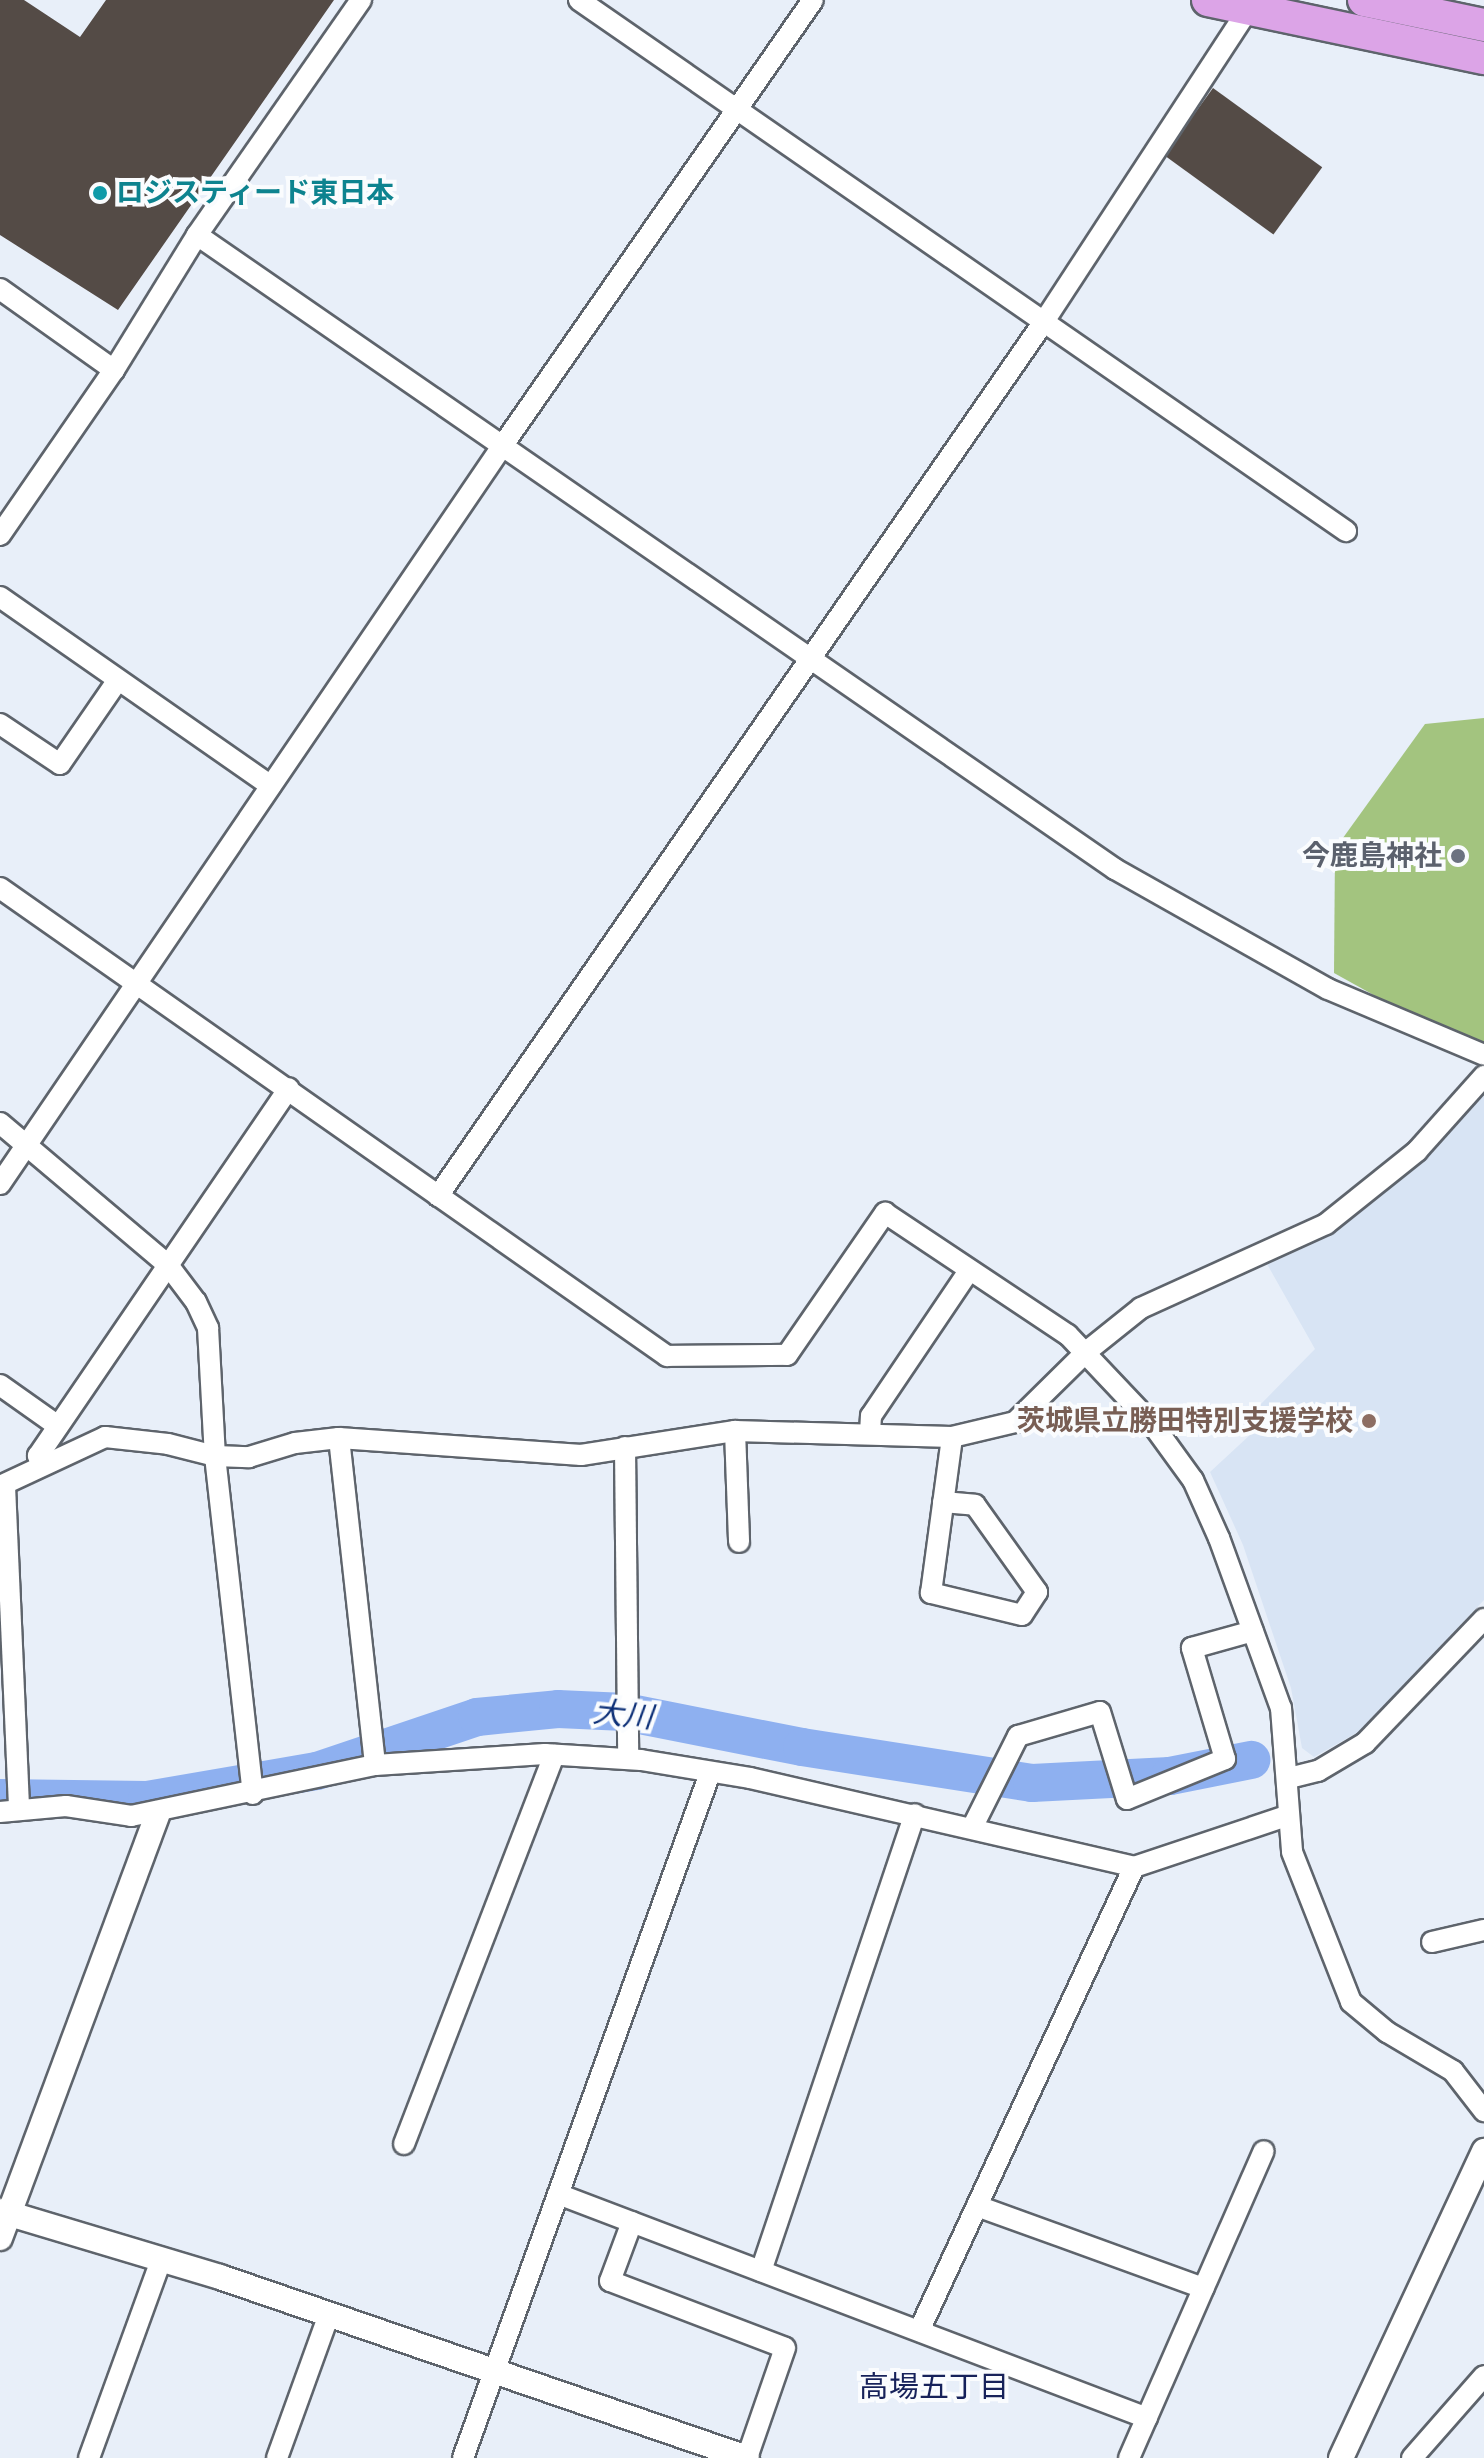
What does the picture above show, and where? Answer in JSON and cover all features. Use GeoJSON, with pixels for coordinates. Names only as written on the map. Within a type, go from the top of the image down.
{"type":"FeatureCollection","features":[{"type":"Feature","properties":{"kind":"highway"},"geometry":{"type":"LineString","coordinates":[[1208,0],[1254,5],[1484,58]]}},
{"type":"Feature","properties":{"kind":"highway"},"geometry":{"type":"LineString","coordinates":[[1364,0],[1484,25]]}},
{"type":"Feature","properties":{"kind":"street"},"geometry":{"type":"LineString","coordinates":[[0,535],[114,370],[197,235],[361,0]]}},
{"type":"Feature","properties":{"kind":"street"},"geometry":{"type":"LineString","coordinates":[[579,0],[1346,531]]}},
{"type":"Feature","properties":{"kind":"street"},"geometry":{"type":"LineString","coordinates":[[0,1184],[134,982],[813,0]]}},
{"type":"Feature","properties":{"kind":"street"},"geometry":{"type":"LineString","coordinates":[[438,1196],[1043,323],[1254,5]]}},
{"type":"Feature","properties":{"kind":"street"},"geometry":{"type":"LineString","coordinates":[[197,235],[1115,869],[1328,989],[1484,1055]]}},
{"type":"Feature","properties":{"kind":"street"},"geometry":{"type":"LineString","coordinates":[[0,289],[114,370]]}},
{"type":"Feature","properties":{"kind":"street"},"geometry":{"type":"LineString","coordinates":[[0,597],[271,786]]}},
{"type":"Feature","properties":{"kind":"street"},"geometry":{"type":"LineString","coordinates":[[0,724],[60,764],[118,680]]}},
{"type":"Feature","properties":{"kind":"street"},"geometry":{"type":"LineString","coordinates":[[0,888],[667,1356],[787,1355],[885,1213],[968,1272],[1068,1335],[1153,1425],[1193,1480],[1281,1708],[1289,1778],[1292,1852],[1351,2002],[1387,2032],[1453,2071],[1484,2111]]}},
{"type":"Feature","properties":{"kind":"street"},"geometry":{"type":"LineString","coordinates":[[1289,1815],[1134,1867],[973,1826],[710,1773],[628,1759],[554,1755],[375,1765],[253,1794],[131,1816],[66,1806],[10,1811],[3,1486],[41,1463],[105,1437],[168,1444],[215,1456],[249,1457],[295,1443],[339,1438],[581,1455],[735,1431],[952,1437],[1015,1422],[1086,1352],[1141,1308],[1326,1224],[1417,1151],[1484,1076]]}},
{"type":"Feature","properties":{"kind":"street"},"geometry":{"type":"LineString","coordinates":[[41,1463],[38,1456],[289,1088]]}},
{"type":"Feature","properties":{"kind":"street"},"geometry":{"type":"LineString","coordinates":[[0,1123],[168,1265],[196,1302],[208,1328],[215,1456],[253,1794]]}},
{"type":"Feature","properties":{"kind":"street"},"geometry":{"type":"LineString","coordinates":[[870,1434],[871,1416],[968,1272]]}},
{"type":"Feature","properties":{"kind":"street"},"geometry":{"type":"LineString","coordinates":[[0,1385],[58,1426]]}},
{"type":"Feature","properties":{"kind":"street"},"geometry":{"type":"LineString","coordinates":[[735,1431],[739,1542]]}},
{"type":"Feature","properties":{"kind":"street"},"geometry":{"type":"LineString","coordinates":[[943,1502],[975,1505],[1037,1592],[1022,1615],[931,1593],[943,1502],[952,1437]]}},
{"type":"Feature","properties":{"kind":"street"},"geometry":{"type":"LineString","coordinates":[[339,1438],[375,1765]]}},
{"type":"Feature","properties":{"kind":"street"},"geometry":{"type":"LineString","coordinates":[[625,1447],[628,1759]]}},
{"type":"Feature","properties":{"kind":"street"},"geometry":{"type":"LineString","coordinates":[[1289,1778],[1318,1771],[1365,1743],[1484,1619]]}},
{"type":"Feature","properties":{"kind":"street"},"geometry":{"type":"LineString","coordinates":[[973,1826],[1018,1736],[1100,1712],[1127,1799],[1225,1759],[1192,1648],[1253,1631]]}},
{"type":"Feature","properties":{"kind":"street"},"geometry":{"type":"LineString","coordinates":[[404,2144],[554,1755]]}},
{"type":"Feature","properties":{"kind":"street"},"geometry":{"type":"LineString","coordinates":[[463,2458],[710,1773]]}},
{"type":"Feature","properties":{"kind":"street"},"geometry":{"type":"LineString","coordinates":[[0,2238],[4,2212],[158,1813]]}},
{"type":"Feature","properties":{"kind":"street"},"geometry":{"type":"LineString","coordinates":[[761,2271],[915,1814]]}},
{"type":"Feature","properties":{"kind":"street"},"geometry":{"type":"LineString","coordinates":[[919,2331],[1134,1867]]}},
{"type":"Feature","properties":{"kind":"street"},"geometry":{"type":"LineString","coordinates":[[1432,1942],[1484,1930]]}},
{"type":"Feature","properties":{"kind":"street"},"geometry":{"type":"LineString","coordinates":[[1129,2458],[1264,2151]]}},
{"type":"Feature","properties":{"kind":"street"},"geometry":{"type":"LineString","coordinates":[[1341,2458],[1484,2151]]}},
{"type":"Feature","properties":{"kind":"street"},"geometry":{"type":"LineString","coordinates":[[558,2194],[1147,2418]]}},
{"type":"Feature","properties":{"kind":"street"},"geometry":{"type":"LineString","coordinates":[[977,2206],[1204,2288]]}},
{"type":"Feature","properties":{"kind":"street"},"geometry":{"type":"LineString","coordinates":[[4,2212],[329,2314],[747,2458],[785,2348],[610,2281],[632,2222]]}},
{"type":"Feature","properties":{"kind":"street"},"geometry":{"type":"LineString","coordinates":[[89,2458],[161,2260]]}},
{"type":"Feature","properties":{"kind":"street"},"geometry":{"type":"LineString","coordinates":[[277,2458],[329,2314]]}},
{"type":"Feature","properties":{"kind":"street"},"geometry":{"type":"LineString","coordinates":[[1412,2458],[1484,2376]]}},
{"type":"Feature","properties":{"kind":"shaded area","name":"茨城県立勝田特別支援学校"},"geometry":{"type":"Polygon","coordinates":[[[1484,1094],[1484,1600],[1360,1731],[1314,1757],[1302,1748],[1291,1688],[1243,1545],[1210,1472],[1251,1434],[1257,1408],[1315,1349],[1267,1264],[1335,1229],[1410,1172],[1484,1094]]]}},
{"type":"Feature","properties":{"kind":"green space"},"geometry":{"type":"Polygon","coordinates":[[[1484,718],[1484,1048],[1480,1054],[1334,973],[1335,849],[1425,724],[1484,718]]]}},
{"type":"Feature","properties":{"kind":"building","name":"ロジスティード東日本"},"geometry":{"type":"Polygon","coordinates":[[[0,0],[24,0],[80,37],[106,0],[334,0],[118,310],[0,235],[0,0]]]}},
{"type":"Feature","properties":{"kind":"building"},"geometry":{"type":"Polygon","coordinates":[[[1213,88],[1322,167],[1273,234],[1164,155],[1213,88]]]}},
{"type":"Feature","properties":{"kind":"waterway","name":"大川"},"geometry":{"type":"LineString","coordinates":[[0,1798],[147,1800],[317,1771],[477,1717],[558,1709],[625,1712],[802,1747],[1032,1783],[1170,1776],[1251,1760]]}},
{"type":"Feature","properties":{"kind":"place","name":"ロジスティード東日本"},"geometry":{"type":"Point","coordinates":[100,193]}},
{"type":"Feature","properties":{"kind":"place","name":"今鹿島神社"},"geometry":{"type":"Point","coordinates":[1458,856]}},
{"type":"Feature","properties":{"kind":"place","name":"茨城県立勝田特別支援学校"},"geometry":{"type":"Point","coordinates":[1369,1421]}},
{"type":"Feature","properties":{"kind":"district","name":"高場五丁目"},"geometry":{"type":"Point","coordinates":[934,2387]}}]}
